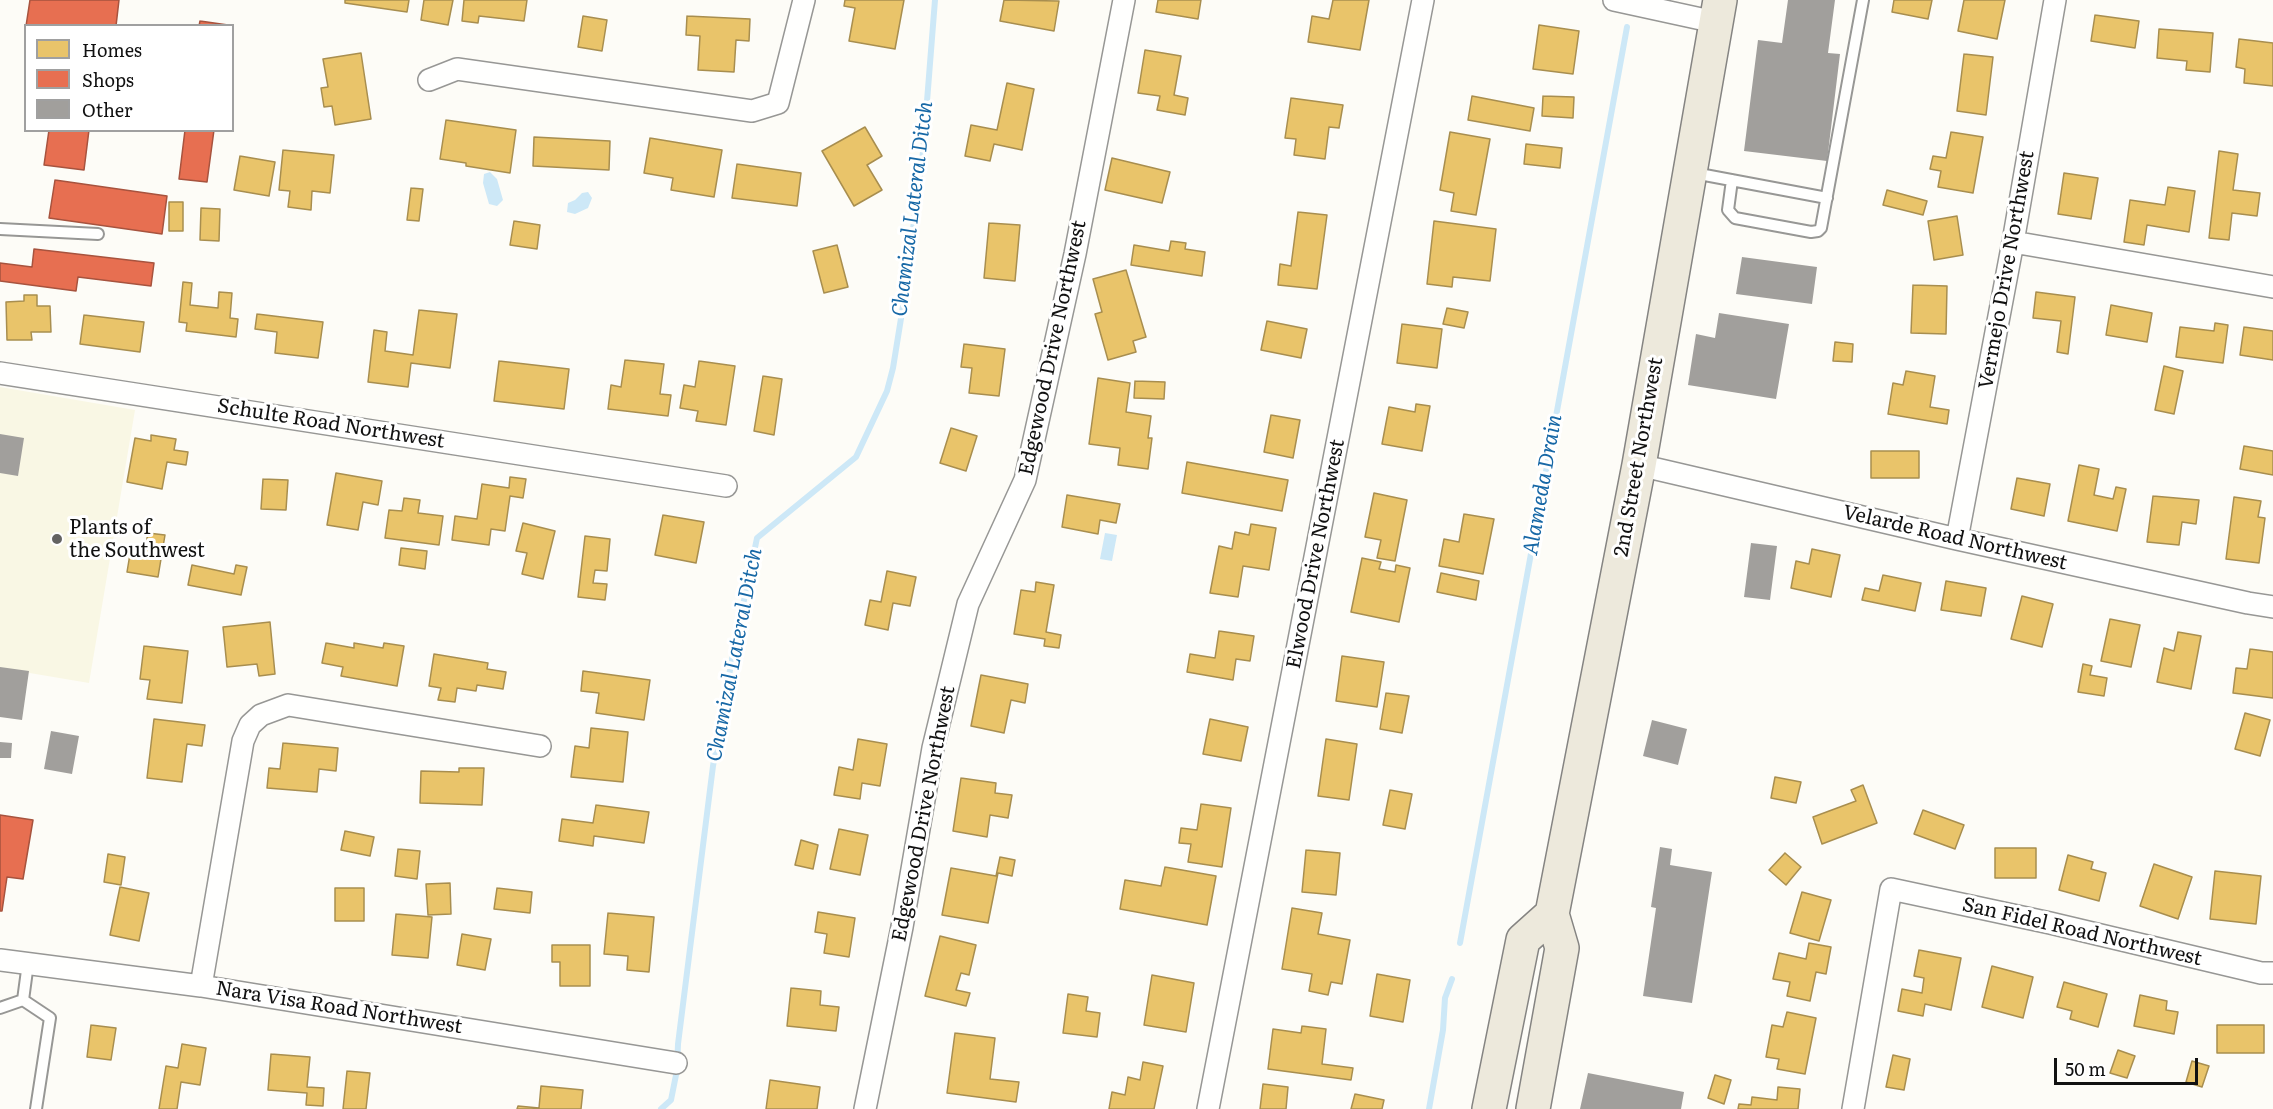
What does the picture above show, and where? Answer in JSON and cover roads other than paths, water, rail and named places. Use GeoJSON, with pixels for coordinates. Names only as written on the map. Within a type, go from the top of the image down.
{"type":"FeatureCollection","features":[{"type":"Feature","properties":{"kind":"main road","name":"2nd Street Northwest"},"geometry":{"type":"LineString","coordinates":[[1533,1109],[1562,948],[1552,914],[1639,465],[1717,11]]}},
{"type":"Feature","properties":{"kind":"main road"},"geometry":{"type":"LineString","coordinates":[[1490,1109],[1523,940],[1552,914]]}},
{"type":"Feature","properties":{"kind":"street"},"geometry":{"type":"LineString","coordinates":[[429,80],[457,69],[752,111],[778,103],[804,0]]}},
{"type":"Feature","properties":{"kind":"street","name":"Edgewood Drive Northwest"},"geometry":{"type":"LineString","coordinates":[[865,1109],[902,927],[936,737],[968,604],[1025,480],[1075,254],[1124,0]]}},
{"type":"Feature","properties":{"kind":"street","name":"Elwood Drive Northwest"},"geometry":{"type":"LineString","coordinates":[[1208,1109],[1423,0]]}},
{"type":"Feature","properties":{"kind":"street"},"geometry":{"type":"LineString","coordinates":[[1614,0],[1717,11]]}},
{"type":"Feature","properties":{"kind":"street","name":"Vermejo Drive Northwest"},"geometry":{"type":"LineString","coordinates":[[1957,539],[2013,242],[2055,0]]}},
{"type":"Feature","properties":{"kind":"street"},"geometry":{"type":"LineString","coordinates":[[2013,242],[2273,287]]}},
{"type":"Feature","properties":{"kind":"street","name":"Schulte Road Northwest"},"geometry":{"type":"LineString","coordinates":[[0,373],[663,474],[726,486]]}},
{"type":"Feature","properties":{"kind":"street","name":"Velarde Road Northwest"},"geometry":{"type":"LineString","coordinates":[[1639,465],[1957,539],[2273,607]]}},
{"type":"Feature","properties":{"kind":"street"},"geometry":{"type":"LineString","coordinates":[[201,986],[243,741],[250,725],[261,715],[288,705],[540,746]]}},
{"type":"Feature","properties":{"kind":"street","name":"San Fidel Road Northwest"},"geometry":{"type":"LineString","coordinates":[[1853,1109],[1891,889],[2050,923],[2261,973],[2273,973]]}},
{"type":"Feature","properties":{"kind":"street","name":"Nara Visa Road Northwest"},"geometry":{"type":"LineString","coordinates":[[0,960],[201,986],[676,1063]]}},
{"type":"Feature","properties":{"kind":"lane"},"geometry":{"type":"LineString","coordinates":[[1732,180],[1728,210],[1734,218],[1811,232],[1821,228],[1863,0]]}},
{"type":"Feature","properties":{"kind":"lane"},"geometry":{"type":"LineString","coordinates":[[1689,172],[1827,198]]}},
{"type":"Feature","properties":{"kind":"lane"},"geometry":{"type":"LineString","coordinates":[[0,229],[98,234]]}},
{"type":"Feature","properties":{"kind":"lane"},"geometry":{"type":"LineString","coordinates":[[23,1000],[28,963]]}},
{"type":"Feature","properties":{"kind":"lane"},"geometry":{"type":"LineString","coordinates":[[0,1008],[23,1000]]}},
{"type":"Feature","properties":{"kind":"lane"},"geometry":{"type":"LineString","coordinates":[[23,1000],[50,1018],[36,1109]]}},
{"type":"Feature","properties":{"kind":"water"},"geometry":{"type":"Polygon","coordinates":[[[490,172],[497,179],[503,200],[497,206],[489,204],[483,183],[484,174],[490,172]]]}},
{"type":"Feature","properties":{"kind":"water"},"geometry":{"type":"Polygon","coordinates":[[[588,192],[592,198],[588,208],[575,214],[567,212],[568,203],[582,193],[588,192]]]}},
{"type":"Feature","properties":{"kind":"water"},"geometry":{"type":"Polygon","coordinates":[[[1105,533],[1117,535],[1112,561],[1100,559],[1105,533]]]}},
{"type":"Feature","properties":{"kind":"waterway","name":"Chamizal Lateral Ditch"},"geometry":{"type":"LineString","coordinates":[[661,1109],[671,1100],[677,1070],[678,1044],[713,766],[757,538],[856,457],[887,391],[893,368],[923,152],[935,0]]}},
{"type":"Feature","properties":{"kind":"waterway","name":"Alameda Drain"},"geometry":{"type":"LineString","coordinates":[[1460,943],[1627,27]]}},
{"type":"Feature","properties":{"kind":"waterway","name":"Alameda Drain"},"geometry":{"type":"LineString","coordinates":[[1429,1109],[1443,1030],[1445,998],[1452,979]]}},
{"type":"Feature","properties":{"kind":"place","name":"Plants of the Southwest"},"geometry":{"type":"Point","coordinates":[57,539]}}]}
